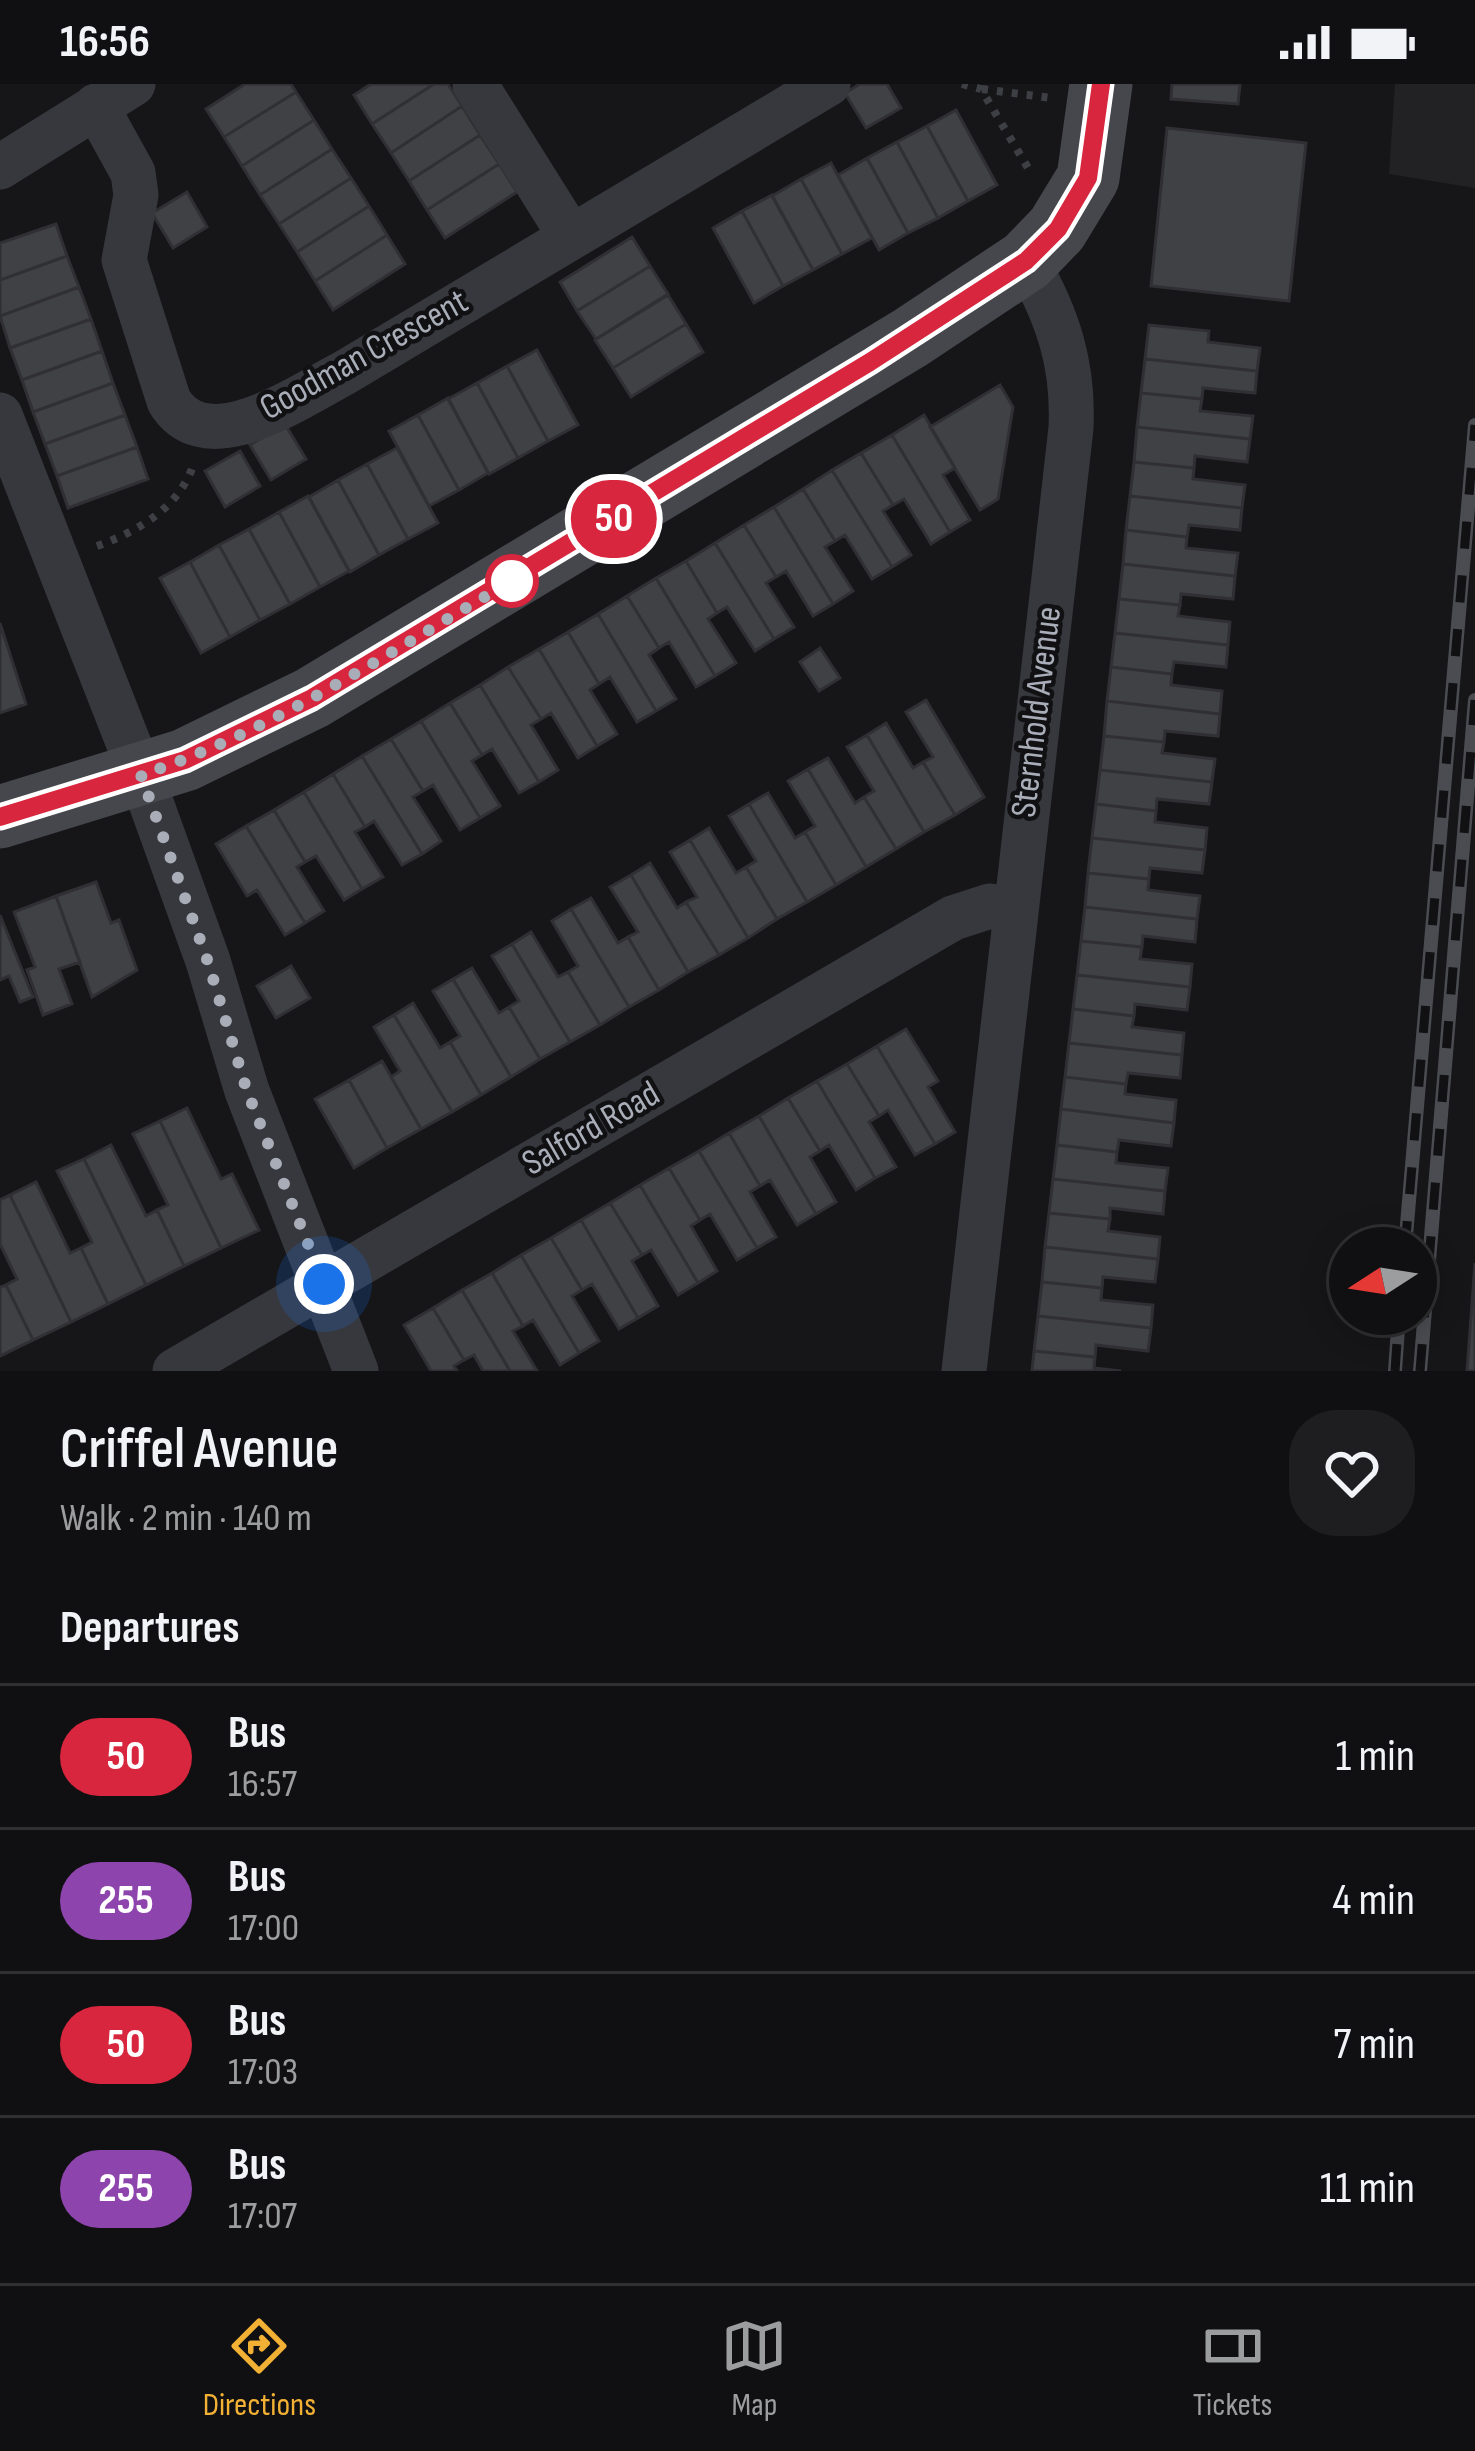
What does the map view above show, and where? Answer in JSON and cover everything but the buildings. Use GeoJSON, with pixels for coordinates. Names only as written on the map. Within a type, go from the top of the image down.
{"type":"FeatureCollection","features":[{"type":"Feature","properties":{"kind":"main road"},"geometry":{"type":"LineString","coordinates":[[0,817],[141,775],[239,736],[413,640],[910,338],[1042,245],[1088,178],[1100,98]]}},
{"type":"Feature","properties":{"kind":"street"},"geometry":{"type":"LineString","coordinates":[[476,84],[569,234]]}},
{"type":"Feature","properties":{"kind":"street","name":"Goodman Crescent"},"geometry":{"type":"LineString","coordinates":[[194,425],[230,425],[305,393],[828,84]]}},
{"type":"Feature","properties":{"kind":"street"},"geometry":{"type":"LineString","coordinates":[[0,167],[115,95],[136,195],[124,260],[169,401],[194,425]]}},
{"type":"Feature","properties":{"kind":"street","name":"Sternhold Avenue"},"geometry":{"type":"LineString","coordinates":[[964,1371],[1073,383],[1042,245]]}},
{"type":"Feature","properties":{"kind":"street"},"geometry":{"type":"LineString","coordinates":[[0,415],[141,775],[208,962],[247,1091],[356,1371]]}},
{"type":"Feature","properties":{"kind":"street","name":"Salford Road"},"geometry":{"type":"LineString","coordinates":[[175,1371],[953,918],[990,906],[1013,909]]}},
{"type":"Feature","properties":{"kind":"path"},"geometry":{"type":"LineString","coordinates":[[962,84],[1100,98]]}},
{"type":"Feature","properties":{"kind":"path"},"geometry":{"type":"LineString","coordinates":[[981,88],[1042,245]]}},
{"type":"Feature","properties":{"kind":"path"},"geometry":{"type":"LineString","coordinates":[[56,561],[152,520],[186,490],[195,460],[194,425]]}},
{"type":"Feature","properties":{"kind":"shaded area"},"geometry":{"type":"Polygon","coordinates":[[[1395,84],[1475,84],[1475,188],[1389,174],[1395,84]]]}},
{"type":"Feature","properties":{"kind":"railway"},"geometry":{"type":"LineString","coordinates":[[1407,1227],[1475,425]]}},
{"type":"Feature","properties":{"kind":"railway"},"geometry":{"type":"LineString","coordinates":[[1420,1371],[1475,700]]}},
{"type":"Feature","properties":{"kind":"railway"},"geometry":{"type":"LineString","coordinates":[[1395,1371],[1398,1335]]}},
{"type":"Feature","properties":{"kind":"bus line","name":"50"},"geometry":{"type":"LineString","coordinates":[[0,817],[185,760],[312,698],[920,332],[1026,261],[1058,229],[1088,178],[1096,149],[1101,84]]}},
{"type":"Feature","properties":{"kind":"route"},"geometry":{"type":"LineString","coordinates":[[324,1284],[247,1091],[208,962],[141,775],[239,736],[312,698],[512,581]]}}]}
